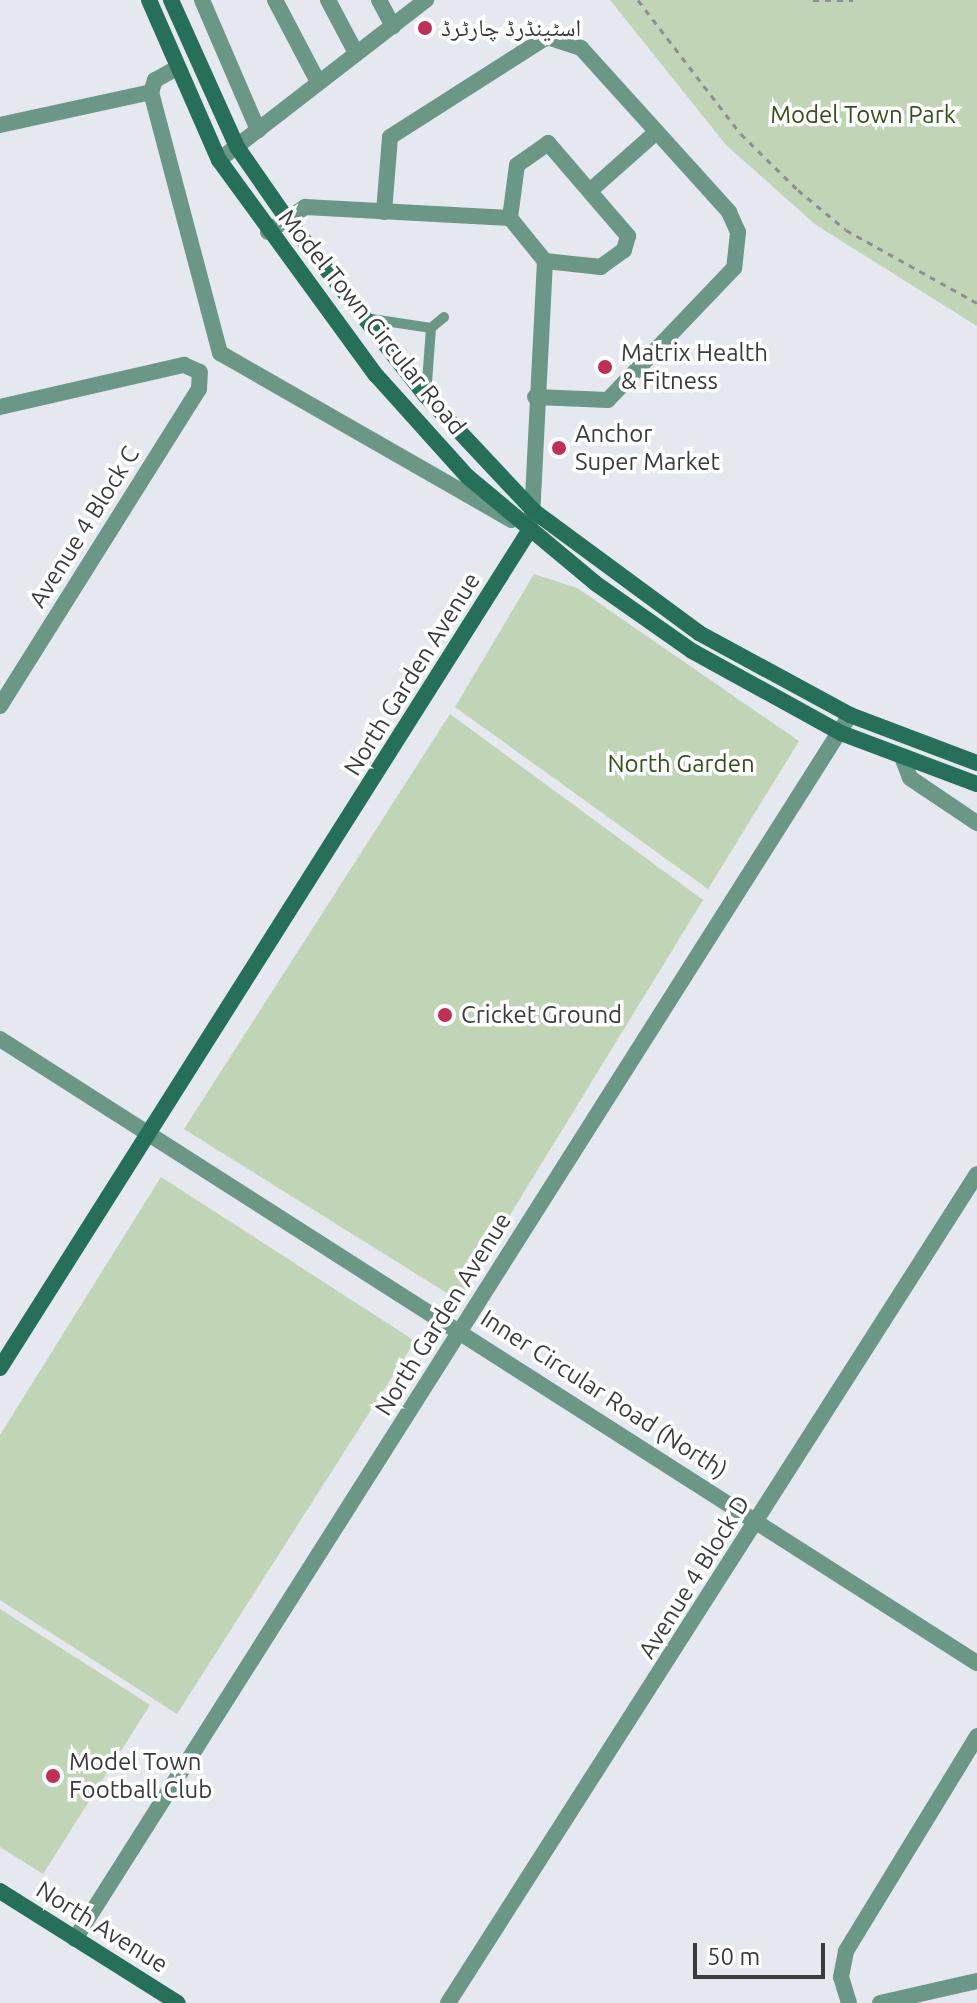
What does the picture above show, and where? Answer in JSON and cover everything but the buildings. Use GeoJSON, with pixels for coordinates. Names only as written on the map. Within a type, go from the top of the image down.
{"type":"FeatureCollection","features":[{"type":"Feature","properties":{"kind":"main road","name":"Model Town Circular Road"},"geometry":{"type":"LineString","coordinates":[[149,0],[175,69],[219,160],[268,232],[429,436],[529,531],[692,651],[841,733],[977,784]]}},
{"type":"Feature","properties":{"kind":"main road","name":"Model Town Circular Road"},"geometry":{"type":"LineString","coordinates":[[171,0],[237,147],[287,219],[426,396],[535,512],[699,633],[850,715],[977,763]]}},
{"type":"Feature","properties":{"kind":"main road","name":"North Garden Avenue"},"geometry":{"type":"LineString","coordinates":[[0,1368],[529,531]]}},
{"type":"Feature","properties":{"kind":"main road","name":"North Avenue"},"geometry":{"type":"LineString","coordinates":[[0,1891],[178,2003]]}},
{"type":"Feature","properties":{"kind":"street"},"geometry":{"type":"LineString","coordinates":[[202,0],[258,130]]}},
{"type":"Feature","properties":{"kind":"street"},"geometry":{"type":"LineString","coordinates":[[275,0],[318,82]]}},
{"type":"Feature","properties":{"kind":"street"},"geometry":{"type":"LineString","coordinates":[[328,0],[356,53]]}},
{"type":"Feature","properties":{"kind":"street"},"geometry":{"type":"LineString","coordinates":[[379,0],[393,26]]}},
{"type":"Feature","properties":{"kind":"street"},"geometry":{"type":"LineString","coordinates":[[219,160],[426,0]]}},
{"type":"Feature","properties":{"kind":"street"},"geometry":{"type":"LineString","coordinates":[[384,212],[390,137],[538,38],[581,48],[654,134],[729,212],[738,232],[734,268],[608,400],[535,397]]}},
{"type":"Feature","properties":{"kind":"street"},"geometry":{"type":"LineString","coordinates":[[175,69],[155,80],[151,92],[220,353],[529,531],[535,512],[535,397],[545,261],[510,218],[515,172],[541,145],[555,147],[626,229],[624,250],[601,267],[545,261]]}},
{"type":"Feature","properties":{"kind":"street"},"geometry":{"type":"LineString","coordinates":[[0,125],[151,92]]}},
{"type":"Feature","properties":{"kind":"street"},"geometry":{"type":"LineString","coordinates":[[592,189],[654,134]]}},
{"type":"Feature","properties":{"kind":"street"},"geometry":{"type":"LineString","coordinates":[[268,232],[305,207],[510,218]]}},
{"type":"Feature","properties":{"kind":"street"},"geometry":{"type":"LineString","coordinates":[[0,407],[184,365],[200,372],[220,353]]}},
{"type":"Feature","properties":{"kind":"street","name":"Avenue 4 Block C"},"geometry":{"type":"LineString","coordinates":[[0,706],[199,389],[200,372]]}},
{"type":"Feature","properties":{"kind":"street","name":"North Garden Avenue"},"geometry":{"type":"LineString","coordinates":[[75,1939],[850,715]]}},
{"type":"Feature","properties":{"kind":"street"},"geometry":{"type":"LineString","coordinates":[[902,757],[910,778],[977,823]]}},
{"type":"Feature","properties":{"kind":"street","name":"Inner Circular Road (North)"},"geometry":{"type":"LineString","coordinates":[[0,1039],[461,1329],[977,1663]]}},
{"type":"Feature","properties":{"kind":"street","name":"Avenue 4 Block D"},"geometry":{"type":"LineString","coordinates":[[448,2003],[977,1174]]}},
{"type":"Feature","properties":{"kind":"street"},"geometry":{"type":"LineString","coordinates":[[849,2003],[841,1977],[846,1951],[977,1736]]}},
{"type":"Feature","properties":{"kind":"street"},"geometry":{"type":"LineString","coordinates":[[880,2003],[977,1981]]}},
{"type":"Feature","properties":{"kind":"lane"},"geometry":{"type":"LineString","coordinates":[[426,396],[431,328],[444,317]]}},
{"type":"Feature","properties":{"kind":"lane"},"geometry":{"type":"LineString","coordinates":[[363,318],[431,328]]}},
{"type":"Feature","properties":{"kind":"path"},"geometry":{"type":"LineString","coordinates":[[638,0],[741,134],[798,190],[846,230],[977,303]]}},
{"type":"Feature","properties":{"kind":"path"},"geometry":{"type":"LineString","coordinates":[[813,0],[853,0]]}},
{"type":"Feature","properties":{"kind":"green space","name":"Model Town Park"},"geometry":{"type":"Polygon","coordinates":[[[610,0],[977,0],[977,326],[816,225],[726,145],[610,0]]]}},
{"type":"Feature","properties":{"kind":"green space","name":"North Garden"},"geometry":{"type":"Polygon","coordinates":[[[534,574],[577,588],[799,741],[708,889],[455,707],[534,574]]]}},
{"type":"Feature","properties":{"kind":"green space","name":"Cricket Ground"},"geometry":{"type":"Polygon","coordinates":[[[450,714],[703,900],[458,1300],[184,1129],[450,714]]]}},
{"type":"Feature","properties":{"kind":"green space"},"geometry":{"type":"Polygon","coordinates":[[[161,1177],[415,1341],[177,1714],[0,1600],[0,1435],[161,1177]]]}},
{"type":"Feature","properties":{"kind":"green space","name":"Model Town Football Club"},"geometry":{"type":"Polygon","coordinates":[[[0,1609],[150,1705],[43,1874],[0,1847],[0,1609]]]}},
{"type":"Feature","properties":{"kind":"place","name":"اسٹینڈرڈ چارٹرڈ"},"geometry":{"type":"Point","coordinates":[425,28]}},
{"type":"Feature","properties":{"kind":"place","name":"Matrix Health & Fitness"},"geometry":{"type":"Point","coordinates":[605,367]}},
{"type":"Feature","properties":{"kind":"place","name":"Anchor Super Market"},"geometry":{"type":"Point","coordinates":[559,448]}},
{"type":"Feature","properties":{"kind":"place","name":"Cricket Ground"},"geometry":{"type":"Point","coordinates":[445,1015]}},
{"type":"Feature","properties":{"kind":"place","name":"Model Town Football Club"},"geometry":{"type":"Point","coordinates":[53,1776]}}]}
